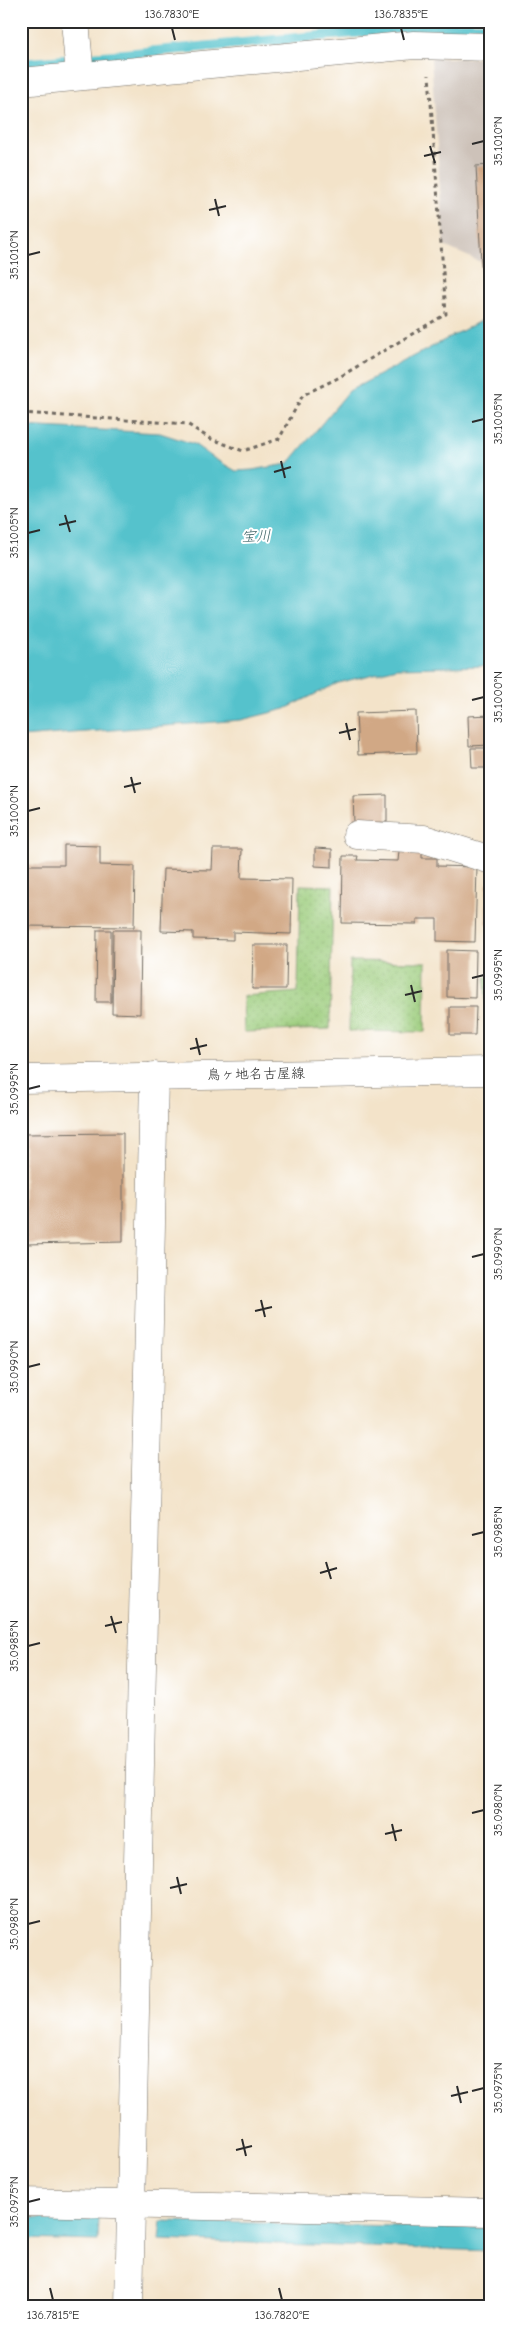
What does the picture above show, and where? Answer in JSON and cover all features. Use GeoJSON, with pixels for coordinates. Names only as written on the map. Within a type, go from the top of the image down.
{"type":"FeatureCollection","features":[{"type":"Feature","properties":{"kind":"street"},"geometry":{"type":"LineString","coordinates":[[75,21],[80,76]]}},
{"type":"Feature","properties":{"kind":"street"},"geometry":{"type":"LineString","coordinates":[[21,82],[427,45],[491,46]]}},
{"type":"Feature","properties":{"kind":"street"},"geometry":{"type":"LineString","coordinates":[[357,835],[424,839],[491,860]]}},
{"type":"Feature","properties":{"kind":"street","name":"鳥ヶ地名古屋線"},"geometry":{"type":"LineString","coordinates":[[21,1079],[491,1071]]}},
{"type":"Feature","properties":{"kind":"street"},"geometry":{"type":"LineString","coordinates":[[129,2307],[154,1076]]}},
{"type":"Feature","properties":{"kind":"street"},"geometry":{"type":"LineString","coordinates":[[21,2202],[491,2212]]}},
{"type":"Feature","properties":{"kind":"path"},"geometry":{"type":"LineString","coordinates":[[21,413],[187,424],[209,438],[243,451],[279,439],[303,395],[336,379],[446,314],[427,45]]}},
{"type":"Feature","properties":{"kind":"shaded area"},"geometry":{"type":"Polygon","coordinates":[[[431,58],[491,58],[491,306],[486,307],[483,263],[444,246],[431,58]]]}},
{"type":"Feature","properties":{"kind":"green space"},"geometry":{"type":"Polygon","coordinates":[[[300,885],[333,886],[330,1029],[244,1032],[243,996],[298,992],[300,885]]]}},
{"type":"Feature","properties":{"kind":"green space"},"geometry":{"type":"Polygon","coordinates":[[[350,961],[426,962],[425,1032],[349,1031],[350,961]]]}},
{"type":"Feature","properties":{"kind":"green space"},"geometry":{"type":"Polygon","coordinates":[[[485,977],[491,977],[491,1033],[487,1033],[485,977]]]}},
{"type":"Feature","properties":{"kind":"water","name":"宝川"},"geometry":{"type":"Polygon","coordinates":[[[491,306],[491,666],[397,668],[338,683],[285,709],[241,720],[21,737],[21,426],[160,433],[194,444],[236,471],[288,464],[349,391],[486,318],[486,307],[491,306]]]}},
{"type":"Feature","properties":{"kind":"water"},"geometry":{"type":"Polygon","coordinates":[[[21,2218],[99,2219],[98,2241],[21,2239],[21,2218]]]}},
{"type":"Feature","properties":{"kind":"water"},"geometry":{"type":"Polygon","coordinates":[[[161,2221],[491,2228],[491,2251],[159,2240],[161,2221]]]}},
{"type":"Feature","properties":{"kind":"building"},"geometry":{"type":"Polygon","coordinates":[[[491,165],[491,281],[482,282],[476,166],[491,165]]]}},
{"type":"Feature","properties":{"kind":"building"},"geometry":{"type":"Polygon","coordinates":[[[416,711],[417,753],[358,755],[356,713],[416,711]]]}},
{"type":"Feature","properties":{"kind":"building"},"geometry":{"type":"Polygon","coordinates":[[[491,715],[491,745],[469,746],[468,716],[491,715]]]}},
{"type":"Feature","properties":{"kind":"building"},"geometry":{"type":"Polygon","coordinates":[[[471,748],[491,748],[491,768],[472,768],[471,748]]]}},
{"type":"Feature","properties":{"kind":"building"},"geometry":{"type":"Polygon","coordinates":[[[387,795],[387,822],[354,823],[353,796],[387,795]]]}},
{"type":"Feature","properties":{"kind":"building"},"geometry":{"type":"Polygon","coordinates":[[[64,845],[100,846],[100,865],[135,866],[134,927],[21,926],[21,865],[64,865],[64,845]]]}},
{"type":"Feature","properties":{"kind":"building"},"geometry":{"type":"Polygon","coordinates":[[[315,848],[332,849],[332,867],[315,866],[315,848]]]}},
{"type":"Feature","properties":{"kind":"building"},"geometry":{"type":"Polygon","coordinates":[[[213,849],[242,849],[241,878],[292,879],[291,934],[233,932],[233,940],[193,939],[193,932],[161,931],[163,869],[212,870],[213,849]]]}},
{"type":"Feature","properties":{"kind":"building"},"geometry":{"type":"Polygon","coordinates":[[[399,851],[422,851],[422,858],[437,858],[437,866],[477,867],[475,942],[437,941],[437,919],[417,919],[417,924],[342,923],[343,856],[358,856],[357,860],[398,861],[399,851]]]}},
{"type":"Feature","properties":{"kind":"building"},"geometry":{"type":"Polygon","coordinates":[[[487,884],[491,884],[491,925],[486,925],[487,884]]]}},
{"type":"Feature","properties":{"kind":"building"},"geometry":{"type":"Polygon","coordinates":[[[97,930],[111,930],[111,1002],[96,1002],[97,930]]]}},
{"type":"Feature","properties":{"kind":"building"},"geometry":{"type":"Polygon","coordinates":[[[113,930],[141,930],[140,1014],[112,1013],[113,930]]]}},
{"type":"Feature","properties":{"kind":"building"},"geometry":{"type":"Polygon","coordinates":[[[253,945],[287,945],[286,989],[252,989],[253,945]]]}},
{"type":"Feature","properties":{"kind":"building"},"geometry":{"type":"Polygon","coordinates":[[[447,950],[476,951],[475,998],[447,997],[447,950]]]}},
{"type":"Feature","properties":{"kind":"building"},"geometry":{"type":"Polygon","coordinates":[[[450,1007],[476,1007],[475,1035],[450,1035],[450,1007]]]}},
{"type":"Feature","properties":{"kind":"building"},"geometry":{"type":"Polygon","coordinates":[[[123,1133],[123,1242],[25,1244],[24,1134],[123,1133]]]}},
{"type":"Feature","properties":{"kind":"waterway"},"geometry":{"type":"LineString","coordinates":[[92,57],[418,27],[490,27]]}},
{"type":"Feature","properties":{"kind":"waterway"},"geometry":{"type":"LineString","coordinates":[[21,64],[64,60]]}}]}
